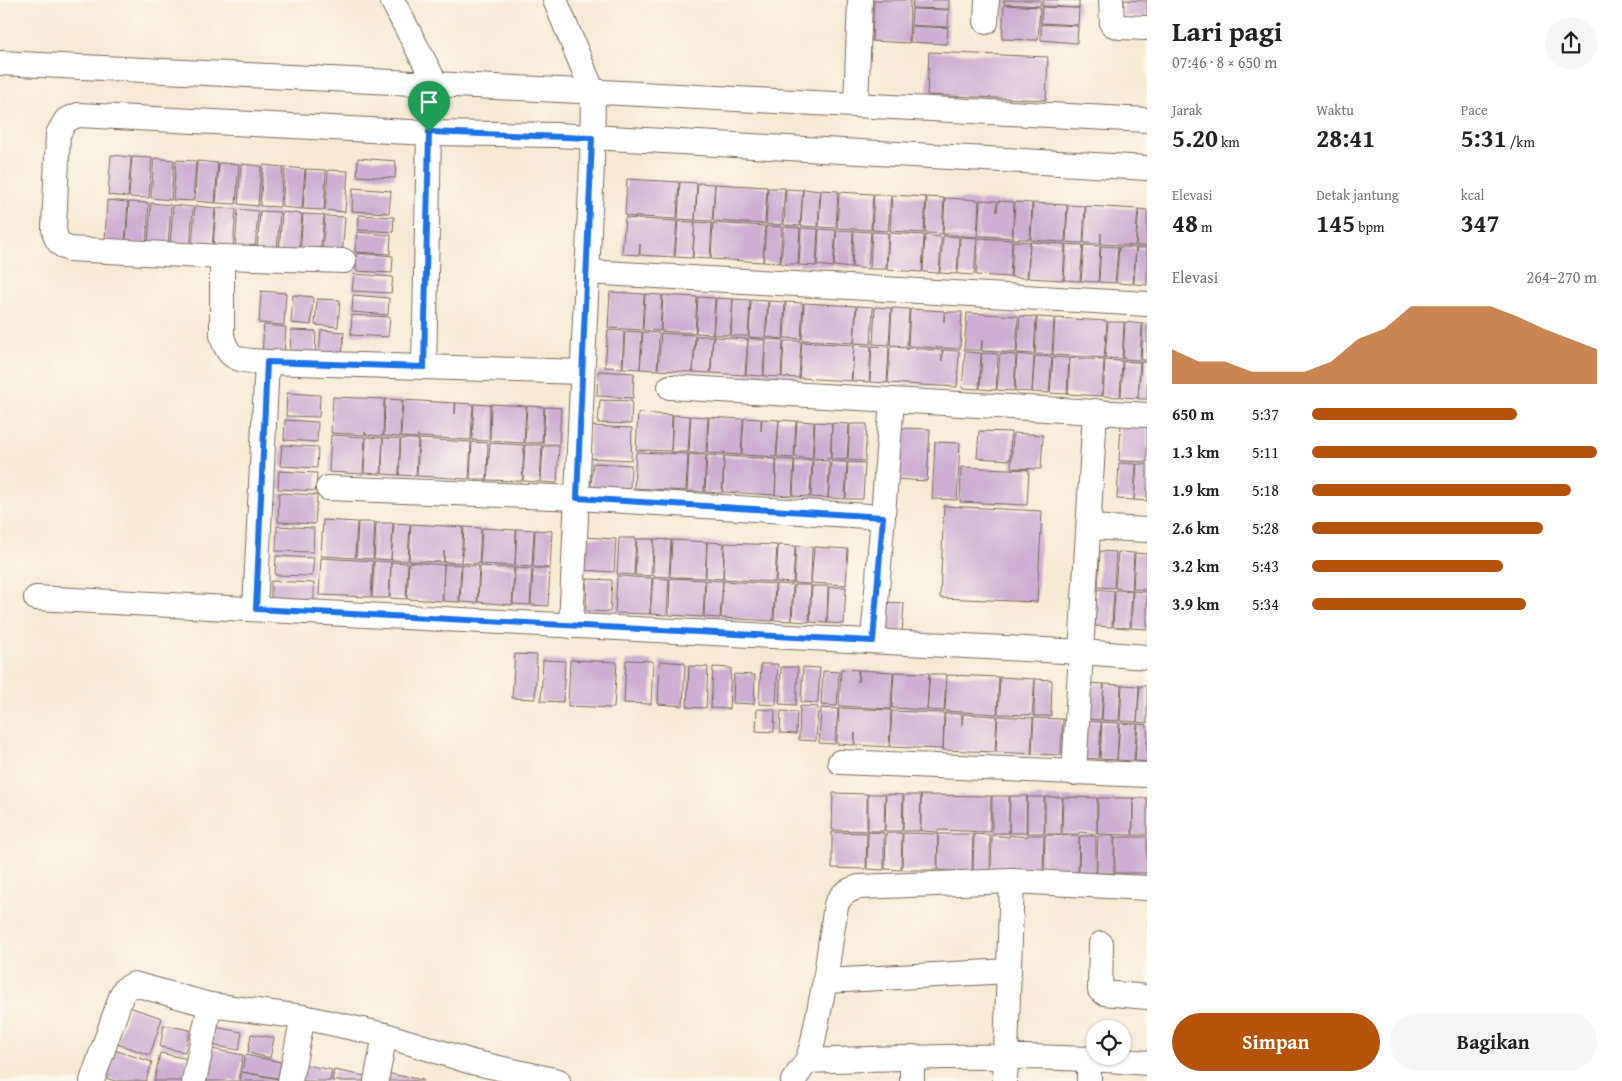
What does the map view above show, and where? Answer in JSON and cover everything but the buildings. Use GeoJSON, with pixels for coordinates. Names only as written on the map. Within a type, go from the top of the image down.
{"type":"FeatureCollection","features":[{"type":"Feature","properties":{"kind":"street"},"geometry":{"type":"LineString","coordinates":[[392,0],[438,86]]}},
{"type":"Feature","properties":{"kind":"street"},"geometry":{"type":"LineString","coordinates":[[555,0],[593,92],[571,626]]}},
{"type":"Feature","properties":{"kind":"street"},"geometry":{"type":"LineString","coordinates":[[856,104],[860,0]]}},
{"type":"Feature","properties":{"kind":"street"},"geometry":{"type":"LineString","coordinates":[[1111,0],[1112,24],[1120,28],[1147,28]]}},
{"type":"Feature","properties":{"kind":"street"},"geometry":{"type":"LineString","coordinates":[[0,63],[438,86],[856,104],[1147,120]]}},
{"type":"Feature","properties":{"kind":"street"},"geometry":{"type":"LineString","coordinates":[[344,260],[222,258],[68,249],[62,247],[55,237],[54,229],[58,134],[66,120],[78,115],[592,138],[1147,168]]}},
{"type":"Feature","properties":{"kind":"street"},"geometry":{"type":"LineString","coordinates":[[424,367],[429,132]]}},
{"type":"Feature","properties":{"kind":"street"},"geometry":{"type":"LineString","coordinates":[[222,258],[222,335],[224,347],[236,358],[267,362],[582,372]]}},
{"type":"Feature","properties":{"kind":"street"},"geometry":{"type":"LineString","coordinates":[[587,272],[1147,304]]}},
{"type":"Feature","properties":{"kind":"street"},"geometry":{"type":"LineString","coordinates":[[256,609],[267,362]]}},
{"type":"Feature","properties":{"kind":"street"},"geometry":{"type":"LineString","coordinates":[[670,386],[1147,414]]}},
{"type":"Feature","properties":{"kind":"street"},"geometry":{"type":"LineString","coordinates":[[873,641],[892,400]]}},
{"type":"Feature","properties":{"kind":"street"},"geometry":{"type":"LineString","coordinates":[[1074,773],[1095,412]]}},
{"type":"Feature","properties":{"kind":"street"},"geometry":{"type":"LineString","coordinates":[[328,488],[577,498],[883,517]]}},
{"type":"Feature","properties":{"kind":"street"},"geometry":{"type":"LineString","coordinates":[[1089,526],[1147,530]]}},
{"type":"Feature","properties":{"kind":"street"},"geometry":{"type":"LineString","coordinates":[[36,598],[1082,652],[1147,657]]}},
{"type":"Feature","properties":{"kind":"street"},"geometry":{"type":"LineString","coordinates":[[840,762],[1147,775]]}},
{"type":"Feature","properties":{"kind":"street"},"geometry":{"type":"LineString","coordinates":[[1005,1081],[1012,881]]}},
{"type":"Feature","properties":{"kind":"street"},"geometry":{"type":"LineString","coordinates":[[793,1081],[807,1061],[812,1046],[825,981],[836,905],[843,894],[849,890],[1012,881],[1147,888]]}},
{"type":"Feature","properties":{"kind":"street"},"geometry":{"type":"LineString","coordinates":[[1101,944],[1100,990],[1104,993],[1147,997]]}},
{"type":"Feature","properties":{"kind":"street"},"geometry":{"type":"LineString","coordinates":[[825,981],[1009,971]]}},
{"type":"Feature","properties":{"kind":"street"},"geometry":{"type":"LineString","coordinates":[[92,1081],[122,994],[129,986],[140,986],[210,1005],[303,1017],[385,1035],[470,1072],[558,1081]]}},
{"type":"Feature","properties":{"kind":"street"},"geometry":{"type":"LineString","coordinates":[[194,1081],[210,1005]]}},
{"type":"Feature","properties":{"kind":"street"},"geometry":{"type":"LineString","coordinates":[[290,1081],[303,1017]]}},
{"type":"Feature","properties":{"kind":"street"},"geometry":{"type":"LineString","coordinates":[[376,1081],[385,1035]]}},
{"type":"Feature","properties":{"kind":"street"},"geometry":{"type":"LineString","coordinates":[[807,1061],[1006,1056],[1089,1069],[1147,1063]]}},
{"type":"Feature","properties":{"kind":"street"},"geometry":{"type":"LineString","coordinates":[[912,1057],[912,1081]]}},
{"type":"Feature","properties":{"kind":"route"},"geometry":{"type":"LineString","coordinates":[[429,132],[556,135],[592,138],[577,498],[883,517],[873,641],[256,609],[267,362],[424,367],[429,132]]}}]}
